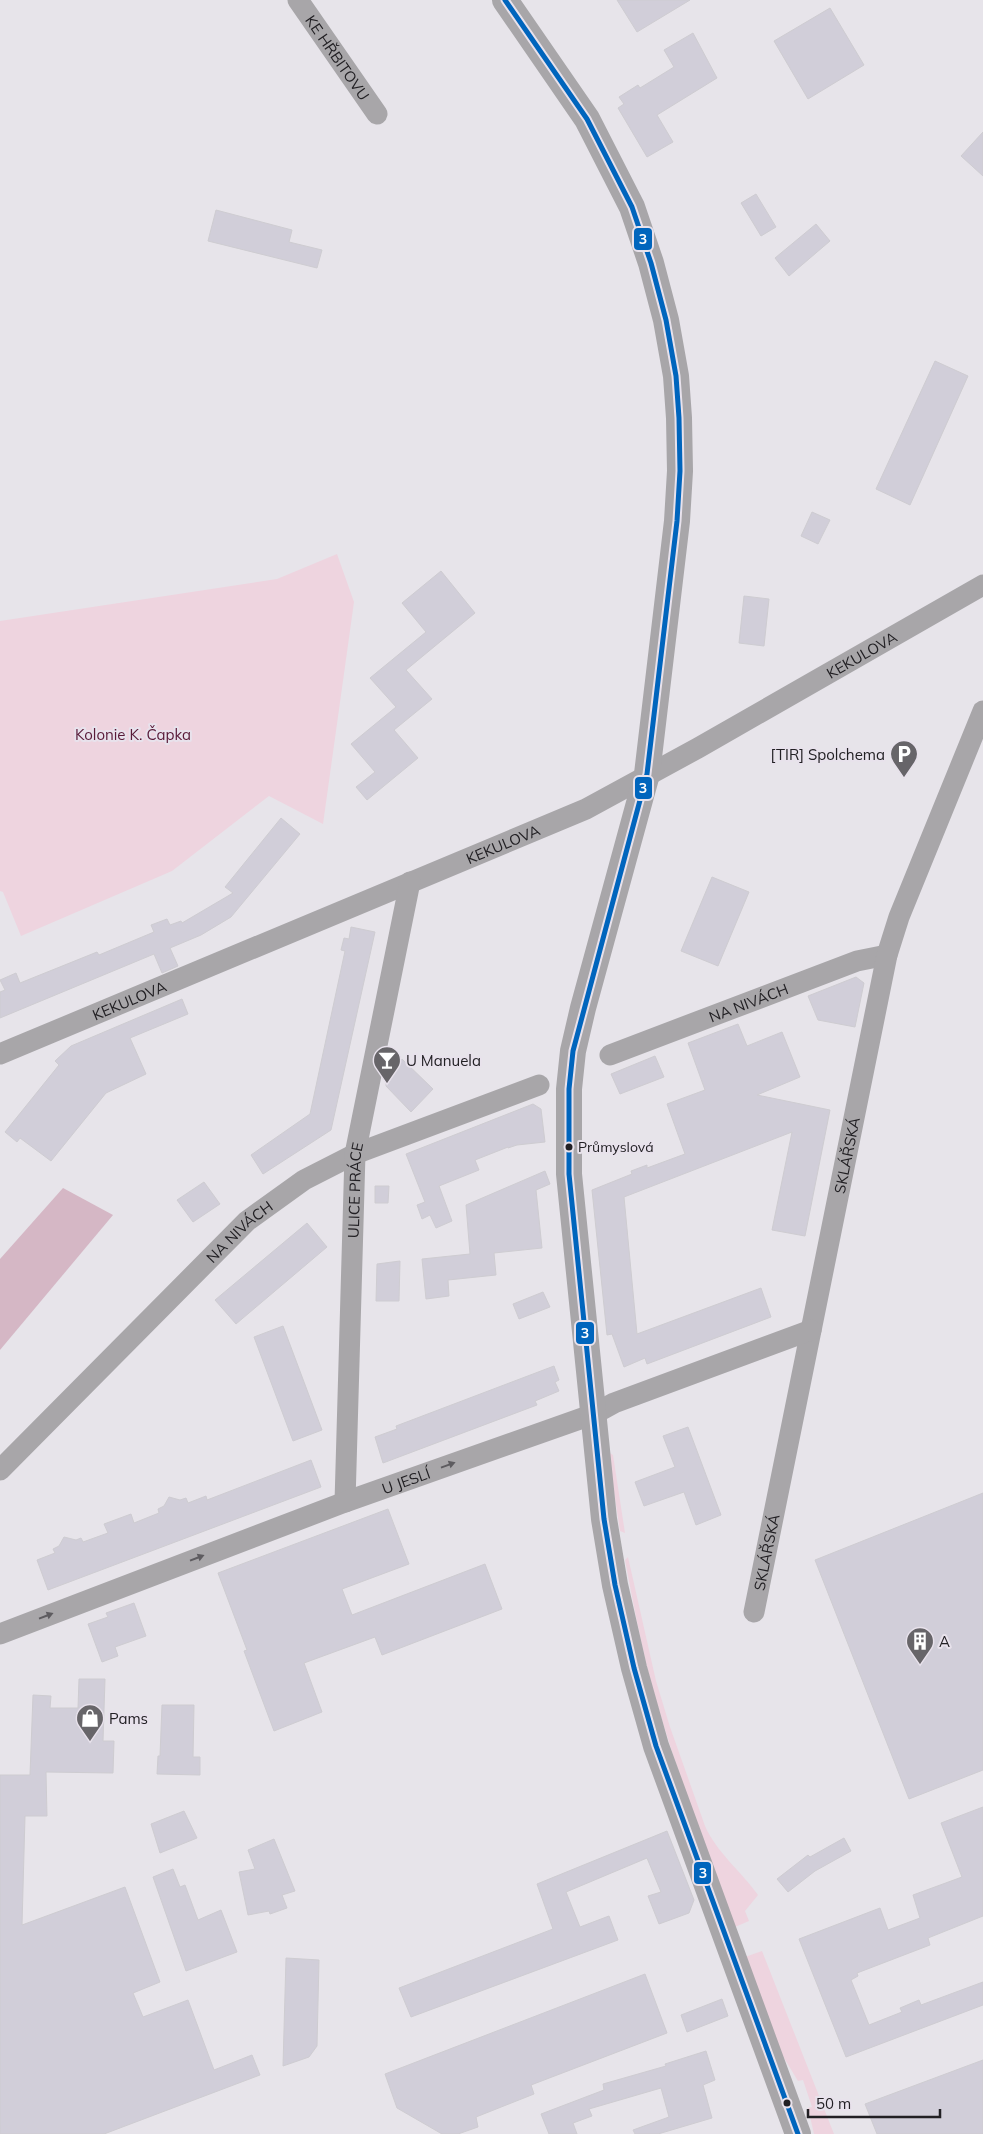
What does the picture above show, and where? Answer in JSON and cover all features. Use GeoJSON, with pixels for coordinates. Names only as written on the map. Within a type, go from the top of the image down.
{"type":"FeatureCollection","features":[{"type":"Feature","properties":{"kind":"street","name":"KE HŘBITOVU"},"geometry":{"type":"LineString","coordinates":[[298,0],[377,114]]}},
{"type":"Feature","properties":{"kind":"street"},"geometry":{"type":"LineString","coordinates":[[505,0],[587,119],[632,207],[652,263],[666,320],[676,376],[680,471],[677,521],[648,774],[583,1008],[573,1051],[569,1089],[569,1174],[604,1520],[615,1585],[634,1668],[656,1746],[798,2134]]}},
{"type":"Feature","properties":{"kind":"street","name":"KEKULOVA"},"geometry":{"type":"LineString","coordinates":[[0,1054],[586,808],[698,748],[983,585]]}},
{"type":"Feature","properties":{"kind":"street","name":"SKLÁŘSKÁ"},"geometry":{"type":"LineString","coordinates":[[754,1612],[886,955],[899,918],[983,711]]}},
{"type":"Feature","properties":{"kind":"street","name":"ULICE PRÁCE"},"geometry":{"type":"LineString","coordinates":[[345,1502],[355,1154],[410,882]]}},
{"type":"Feature","properties":{"kind":"street","name":"NA NIVÁCH"},"geometry":{"type":"LineString","coordinates":[[610,1055],[857,961],[886,955]]}},
{"type":"Feature","properties":{"kind":"street","name":"NA NIVÁCH"},"geometry":{"type":"LineString","coordinates":[[0,1470],[247,1221],[304,1180],[355,1154],[539,1085]]}},
{"type":"Feature","properties":{"kind":"street","name":"U JESLÍ"},"geometry":{"type":"LineString","coordinates":[[0,1634],[345,1502],[594,1414],[614,1403],[811,1330]]}},
{"type":"Feature","properties":{"kind":"green space","name":"Kolonie K. Čapka"},"geometry":{"type":"Polygon","coordinates":[[[337,554],[354,602],[323,824],[269,796],[172,871],[21,936],[3,892],[0,891],[0,621],[277,579],[337,554]]]}},
{"type":"Feature","properties":{"kind":"green space"},"geometry":{"type":"Polygon","coordinates":[[[608,1452],[613,1455],[625,1533],[620,1531],[608,1452]]]}},
{"type":"Feature","properties":{"kind":"green space"},"geometry":{"type":"Polygon","coordinates":[[[628,1557],[656,1681],[705,1826],[716,1845],[758,1895],[745,1911],[749,1921],[735,1927],[688,1800],[657,1703],[633,1602],[625,1560],[628,1557]]]}},
{"type":"Feature","properties":{"kind":"green space"},"geometry":{"type":"Polygon","coordinates":[[[762,1951],[834,2134],[814,2134],[808,2108],[812,2107],[803,2080],[798,2081],[778,2048],[745,1957],[762,1951]]]}},
{"type":"Feature","properties":{"kind":"shaded area"},"geometry":{"type":"Polygon","coordinates":[[[63,1188],[113,1215],[0,1350],[0,1259],[63,1188]]]}},
{"type":"Feature","properties":{"kind":"building"},"geometry":{"type":"Polygon","coordinates":[[[617,0],[690,0],[637,32],[617,0]]]}},
{"type":"Feature","properties":{"kind":"building"},"geometry":{"type":"Polygon","coordinates":[[[830,8],[864,65],[808,99],[774,41],[830,8]]]}},
{"type":"Feature","properties":{"kind":"building"},"geometry":{"type":"Polygon","coordinates":[[[693,33],[717,78],[657,115],[673,142],[647,157],[618,108],[624,104],[619,97],[638,85],[640,88],[674,67],[664,50],[693,33]]]}},
{"type":"Feature","properties":{"kind":"building"},"geometry":{"type":"Polygon","coordinates":[[[983,132],[983,176],[961,156],[983,132]]]}},
{"type":"Feature","properties":{"kind":"building"},"geometry":{"type":"Polygon","coordinates":[[[756,194],[776,227],[761,236],[741,203],[756,194]]]}},
{"type":"Feature","properties":{"kind":"building"},"geometry":{"type":"Polygon","coordinates":[[[216,210],[292,230],[289,242],[322,250],[317,268],[208,241],[216,210]]]}},
{"type":"Feature","properties":{"kind":"building"},"geometry":{"type":"Polygon","coordinates":[[[816,224],[830,241],[789,276],[775,258],[816,224]]]}},
{"type":"Feature","properties":{"kind":"building"},"geometry":{"type":"Polygon","coordinates":[[[935,361],[968,376],[910,505],[876,489],[935,361]]]}},
{"type":"Feature","properties":{"kind":"building"},"geometry":{"type":"Polygon","coordinates":[[[812,512],[830,520],[818,544],[801,536],[812,512]]]}},
{"type":"Feature","properties":{"kind":"building"},"geometry":{"type":"Polygon","coordinates":[[[441,571],[475,613],[406,670],[432,699],[394,730],[418,758],[367,800],[356,787],[375,772],[351,744],[396,707],[370,678],[426,632],[402,603],[441,571]]]}},
{"type":"Feature","properties":{"kind":"building"},"geometry":{"type":"Polygon","coordinates":[[[744,596],[769,599],[764,646],[739,643],[744,596]]]}},
{"type":"Feature","properties":{"kind":"building"},"geometry":{"type":"Polygon","coordinates":[[[281,818],[300,834],[231,917],[201,935],[170,948],[178,966],[162,973],[154,954],[0,1018],[0,992],[5,990],[0,980],[16,973],[20,983],[97,952],[99,955],[154,932],[151,925],[167,919],[170,925],[181,921],[182,923],[233,893],[225,887],[281,818]]]}},
{"type":"Feature","properties":{"kind":"building"},"geometry":{"type":"Polygon","coordinates":[[[712,877],[749,892],[718,966],[681,951],[712,877]]]}},
{"type":"Feature","properties":{"kind":"building"},"geometry":{"type":"Polygon","coordinates":[[[351,927],[375,932],[331,1130],[263,1174],[251,1155],[310,1114],[345,951],[341,950],[344,938],[349,939],[351,927]]]}},
{"type":"Feature","properties":{"kind":"building"},"geometry":{"type":"Polygon","coordinates":[[[856,977],[864,983],[855,1027],[818,1020],[808,996],[856,977]]]}},
{"type":"Feature","properties":{"kind":"building"},"geometry":{"type":"Polygon","coordinates":[[[182,999],[188,1014],[130,1038],[146,1074],[106,1093],[51,1161],[20,1138],[17,1142],[5,1132],[59,1065],[55,1061],[71,1046],[182,999]]]}},
{"type":"Feature","properties":{"kind":"building"},"geometry":{"type":"Polygon","coordinates":[[[738,1024],[747,1046],[782,1032],[800,1077],[757,1095],[830,1110],[805,1236],[772,1230],[792,1132],[624,1197],[637,1334],[761,1288],[771,1317],[647,1364],[645,1358],[624,1367],[612,1334],[607,1335],[592,1190],[632,1174],[631,1171],[647,1165],[647,1168],[685,1154],[667,1104],[705,1090],[688,1043],[738,1024]]]}},
{"type":"Feature","properties":{"kind":"building"},"geometry":{"type":"Polygon","coordinates":[[[655,1056],[664,1077],[620,1094],[611,1074],[655,1056]]]}},
{"type":"Feature","properties":{"kind":"building"},"geometry":{"type":"Polygon","coordinates":[[[402,1059],[433,1089],[411,1112],[386,1086],[386,1080],[402,1059]]]}},
{"type":"Feature","properties":{"kind":"building"},"geometry":{"type":"Polygon","coordinates":[[[533,1104],[541,1109],[545,1142],[508,1147],[475,1160],[479,1170],[439,1186],[452,1221],[436,1228],[430,1215],[422,1219],[417,1205],[425,1202],[406,1154],[533,1104]]]}},
{"type":"Feature","properties":{"kind":"building"},"geometry":{"type":"Polygon","coordinates":[[[545,1171],[550,1184],[536,1190],[542,1248],[494,1253],[496,1275],[448,1280],[449,1296],[426,1299],[422,1259],[470,1254],[466,1205],[545,1171]]]}},
{"type":"Feature","properties":{"kind":"building"},"geometry":{"type":"Polygon","coordinates":[[[204,1182],[220,1204],[193,1222],[177,1200],[204,1182]]]}},
{"type":"Feature","properties":{"kind":"building"},"geometry":{"type":"Polygon","coordinates":[[[375,1186],[389,1186],[388,1203],[375,1203],[375,1186]]]}},
{"type":"Feature","properties":{"kind":"building"},"geometry":{"type":"Polygon","coordinates":[[[307,1223],[327,1247],[236,1324],[215,1300],[307,1223]]]}},
{"type":"Feature","properties":{"kind":"building"},"geometry":{"type":"Polygon","coordinates":[[[400,1261],[399,1301],[376,1301],[377,1264],[400,1261]]]}},
{"type":"Feature","properties":{"kind":"building"},"geometry":{"type":"Polygon","coordinates":[[[543,1292],[550,1307],[519,1319],[513,1304],[543,1292]]]}},
{"type":"Feature","properties":{"kind":"building"},"geometry":{"type":"Polygon","coordinates":[[[283,1326],[322,1430],[293,1441],[254,1337],[283,1326]]]}},
{"type":"Feature","properties":{"kind":"building"},"geometry":{"type":"Polygon","coordinates":[[[554,1366],[559,1380],[555,1382],[559,1391],[535,1401],[537,1405],[383,1463],[375,1437],[397,1429],[396,1426],[554,1366]]]}},
{"type":"Feature","properties":{"kind":"building"},"geometry":{"type":"Polygon","coordinates":[[[688,1427],[721,1515],[696,1525],[684,1492],[644,1506],[635,1482],[675,1467],[663,1436],[688,1427]]]}},
{"type":"Feature","properties":{"kind":"building"},"geometry":{"type":"Polygon","coordinates":[[[311,1460],[321,1487],[48,1590],[37,1560],[55,1553],[53,1549],[59,1546],[64,1537],[76,1540],[81,1538],[83,1542],[108,1533],[104,1524],[131,1514],[134,1523],[159,1513],[158,1509],[164,1506],[169,1497],[180,1500],[186,1498],[188,1503],[206,1496],[207,1500],[311,1460]]]}},
{"type":"Feature","properties":{"kind":"building","name":"A"},"geometry":{"type":"Polygon","coordinates":[[[983,1493],[983,1770],[909,1799],[815,1560],[983,1493]]]}},
{"type":"Feature","properties":{"kind":"building"},"geometry":{"type":"Polygon","coordinates":[[[388,1509],[409,1564],[342,1589],[352,1615],[485,1564],[502,1609],[382,1655],[375,1637],[304,1663],[322,1712],[274,1731],[244,1651],[247,1650],[218,1573],[388,1509]]]}},
{"type":"Feature","properties":{"kind":"building"},"geometry":{"type":"Polygon","coordinates":[[[134,1603],[146,1636],[115,1647],[118,1656],[102,1662],[88,1624],[108,1617],[106,1613],[134,1603]]]}},
{"type":"Feature","properties":{"kind":"building"},"geometry":{"type":"Polygon","coordinates":[[[79,1679],[105,1679],[103,1741],[114,1741],[113,1773],[46,1772],[47,1816],[25,1816],[22,1925],[125,1887],[160,1982],[133,1993],[143,2017],[188,2000],[214,2070],[252,2055],[260,2075],[104,2134],[0,2134],[0,1775],[30,1775],[33,1695],[51,1696],[50,1708],[78,1708],[79,1679]]]}},
{"type":"Feature","properties":{"kind":"building"},"geometry":{"type":"Polygon","coordinates":[[[162,1705],[194,1705],[193,1757],[200,1757],[200,1775],[157,1774],[158,1756],[160,1756],[162,1705]]]}},
{"type":"Feature","properties":{"kind":"building"},"geometry":{"type":"Polygon","coordinates":[[[983,1807],[983,1916],[928,1938],[930,1945],[857,1973],[858,1976],[851,1980],[869,2025],[902,2012],[900,2008],[919,2000],[921,2005],[983,1982],[983,2005],[846,2057],[799,1939],[880,1908],[888,1930],[920,1918],[913,1895],[962,1877],[941,1823],[983,1807]]]}},
{"type":"Feature","properties":{"kind":"building"},"geometry":{"type":"Polygon","coordinates":[[[184,1811],[197,1838],[160,1853],[151,1824],[184,1811]]]}},
{"type":"Feature","properties":{"kind":"building"},"geometry":{"type":"Polygon","coordinates":[[[667,1831],[694,1900],[689,1913],[659,1924],[648,1896],[661,1892],[647,1858],[566,1892],[580,1927],[609,1916],[618,1940],[411,2017],[399,1988],[553,1929],[537,1884],[667,1831]]]}},
{"type":"Feature","properties":{"kind":"building"},"geometry":{"type":"Polygon","coordinates":[[[844,1838],[851,1851],[815,1871],[788,1892],[777,1879],[808,1855],[810,1857],[844,1838]]]}},
{"type":"Feature","properties":{"kind":"building"},"geometry":{"type":"Polygon","coordinates":[[[274,1839],[295,1891],[282,1895],[287,1908],[270,1914],[269,1911],[248,1915],[239,1872],[255,1869],[248,1850],[274,1839]]]}},
{"type":"Feature","properties":{"kind":"building"},"geometry":{"type":"Polygon","coordinates":[[[173,1869],[180,1887],[185,1885],[198,1920],[221,1910],[237,1952],[186,1971],[153,1877],[173,1869]]]}},
{"type":"Feature","properties":{"kind":"building"},"geometry":{"type":"Polygon","coordinates":[[[286,1958],[319,1960],[317,2046],[309,2057],[283,2066],[286,1958]]]}},
{"type":"Feature","properties":{"kind":"building"},"geometry":{"type":"Polygon","coordinates":[[[645,1974],[667,2033],[531,2085],[534,2094],[476,2117],[478,2127],[458,2134],[442,2134],[397,2108],[385,2074],[645,1974]]]}},
{"type":"Feature","properties":{"kind":"building"},"geometry":{"type":"Polygon","coordinates":[[[722,1999],[728,2016],[687,2032],[681,2015],[722,1999]]]}},
{"type":"Feature","properties":{"kind":"building"},"geometry":{"type":"Polygon","coordinates":[[[706,2051],[715,2080],[703,2085],[712,2118],[658,2134],[635,2134],[633,2130],[669,2117],[661,2088],[589,2109],[592,2116],[573,2123],[577,2134],[549,2134],[541,2114],[604,2090],[603,2084],[666,2066],[665,2064],[706,2051]]]}},
{"type":"Feature","properties":{"kind":"building"},"geometry":{"type":"Polygon","coordinates":[[[983,2060],[983,2134],[877,2134],[865,2104],[983,2060]]]}},
{"type":"Feature","properties":{"kind":"transit line","name":"3"},"geometry":{"type":"LineString","coordinates":[[505,0],[587,119],[632,207],[651,263],[666,320],[676,376],[680,471],[677,521],[647,774],[573,1051],[569,1089],[569,1174],[604,1519],[615,1585],[634,1668],[656,1746],[798,2134]]}},
{"type":"Feature","properties":{"kind":"place","name":"[TIR] Spolchema"},"geometry":{"type":"Point","coordinates":[904,778]}},
{"type":"Feature","properties":{"kind":"place","name":"U Manuela"},"geometry":{"type":"Point","coordinates":[387,1084]}},
{"type":"Feature","properties":{"kind":"place","name":"Průmyslová"},"geometry":{"type":"Point","coordinates":[569,1147]}},
{"type":"Feature","properties":{"kind":"place","name":"A"},"geometry":{"type":"Point","coordinates":[920,1665]}},
{"type":"Feature","properties":{"kind":"place","name":"Pams"},"geometry":{"type":"Point","coordinates":[90,1742]}}]}
